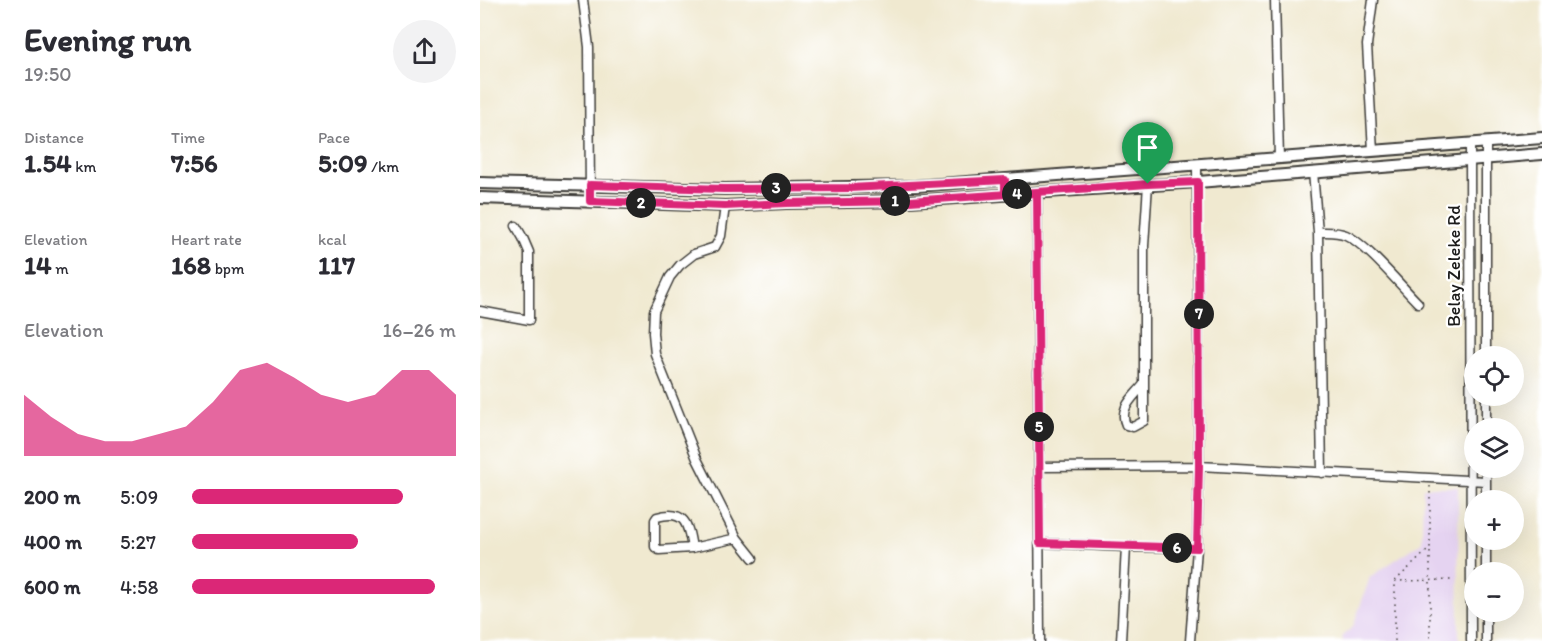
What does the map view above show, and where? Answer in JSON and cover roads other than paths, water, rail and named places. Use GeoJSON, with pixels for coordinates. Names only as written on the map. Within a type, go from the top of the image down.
{"type":"FeatureCollection","features":[{"type":"Feature","properties":{"kind":"main road"},"geometry":{"type":"LineString","coordinates":[[480,183],[724,189],[850,188],[1005,180],[1542,138]]}},
{"type":"Feature","properties":{"kind":"main road"},"geometry":{"type":"LineString","coordinates":[[480,198],[725,206],[910,201],[1198,182],[1542,154]]}},
{"type":"Feature","properties":{"kind":"main road"},"geometry":{"type":"LineString","coordinates":[[1005,180],[1005,194]]}},
{"type":"Feature","properties":{"kind":"street"},"geometry":{"type":"LineString","coordinates":[[583,0],[590,47],[590,201]]}},
{"type":"Feature","properties":{"kind":"street"},"geometry":{"type":"LineString","coordinates":[[1275,0],[1279,159]]}},
{"type":"Feature","properties":{"kind":"street"},"geometry":{"type":"LineString","coordinates":[[1373,0],[1367,45],[1373,151]]}},
{"type":"Feature","properties":{"kind":"street","name":"Belay Zeleke Rd"},"geometry":{"type":"LineString","coordinates":[[1486,142],[1486,346]]}},
{"type":"Feature","properties":{"kind":"street","name":"Belay Zeleke Rd"},"geometry":{"type":"LineString","coordinates":[[1470,143],[1470,641]]}},
{"type":"Feature","properties":{"kind":"street"},"geometry":{"type":"LineString","coordinates":[[1190,641],[1197,548],[1199,466],[1197,165]]}},
{"type":"Feature","properties":{"kind":"street"},"geometry":{"type":"LineString","coordinates":[[1313,172],[1318,232],[1322,473]]}},
{"type":"Feature","properties":{"kind":"street"},"geometry":{"type":"LineString","coordinates":[[1144,384],[1124,409],[1122,418],[1126,425],[1133,427],[1144,421],[1144,384],[1144,246],[1148,184]]}},
{"type":"Feature","properties":{"kind":"street"},"geometry":{"type":"LineString","coordinates":[[1037,193],[1040,641]]}},
{"type":"Feature","properties":{"kind":"street"},"geometry":{"type":"LineString","coordinates":[[725,206],[721,236],[715,247],[694,255],[680,265],[670,277],[654,311],[653,333],[656,354],[697,459],[737,538],[753,558]]}},
{"type":"Feature","properties":{"kind":"street"},"geometry":{"type":"LineString","coordinates":[[480,311],[529,320],[529,252],[516,226]]}},
{"type":"Feature","properties":{"kind":"street"},"geometry":{"type":"LineString","coordinates":[[1318,232],[1349,236],[1418,303]]}},
{"type":"Feature","properties":{"kind":"street"},"geometry":{"type":"LineString","coordinates":[[1039,467],[1199,466],[1486,481],[1486,490]]}},
{"type":"Feature","properties":{"kind":"street"},"geometry":{"type":"LineString","coordinates":[[692,548],[689,528],[680,516],[657,517],[655,520],[656,549],[692,548],[737,538]]}},
{"type":"Feature","properties":{"kind":"street"},"geometry":{"type":"LineString","coordinates":[[1040,543],[1197,548]]}},
{"type":"Feature","properties":{"kind":"street"},"geometry":{"type":"LineString","coordinates":[[1121,641],[1126,547]]}},
{"type":"Feature","properties":{"kind":"street"},"geometry":{"type":"LineString","coordinates":[[1486,622],[1486,641]]}}]}
